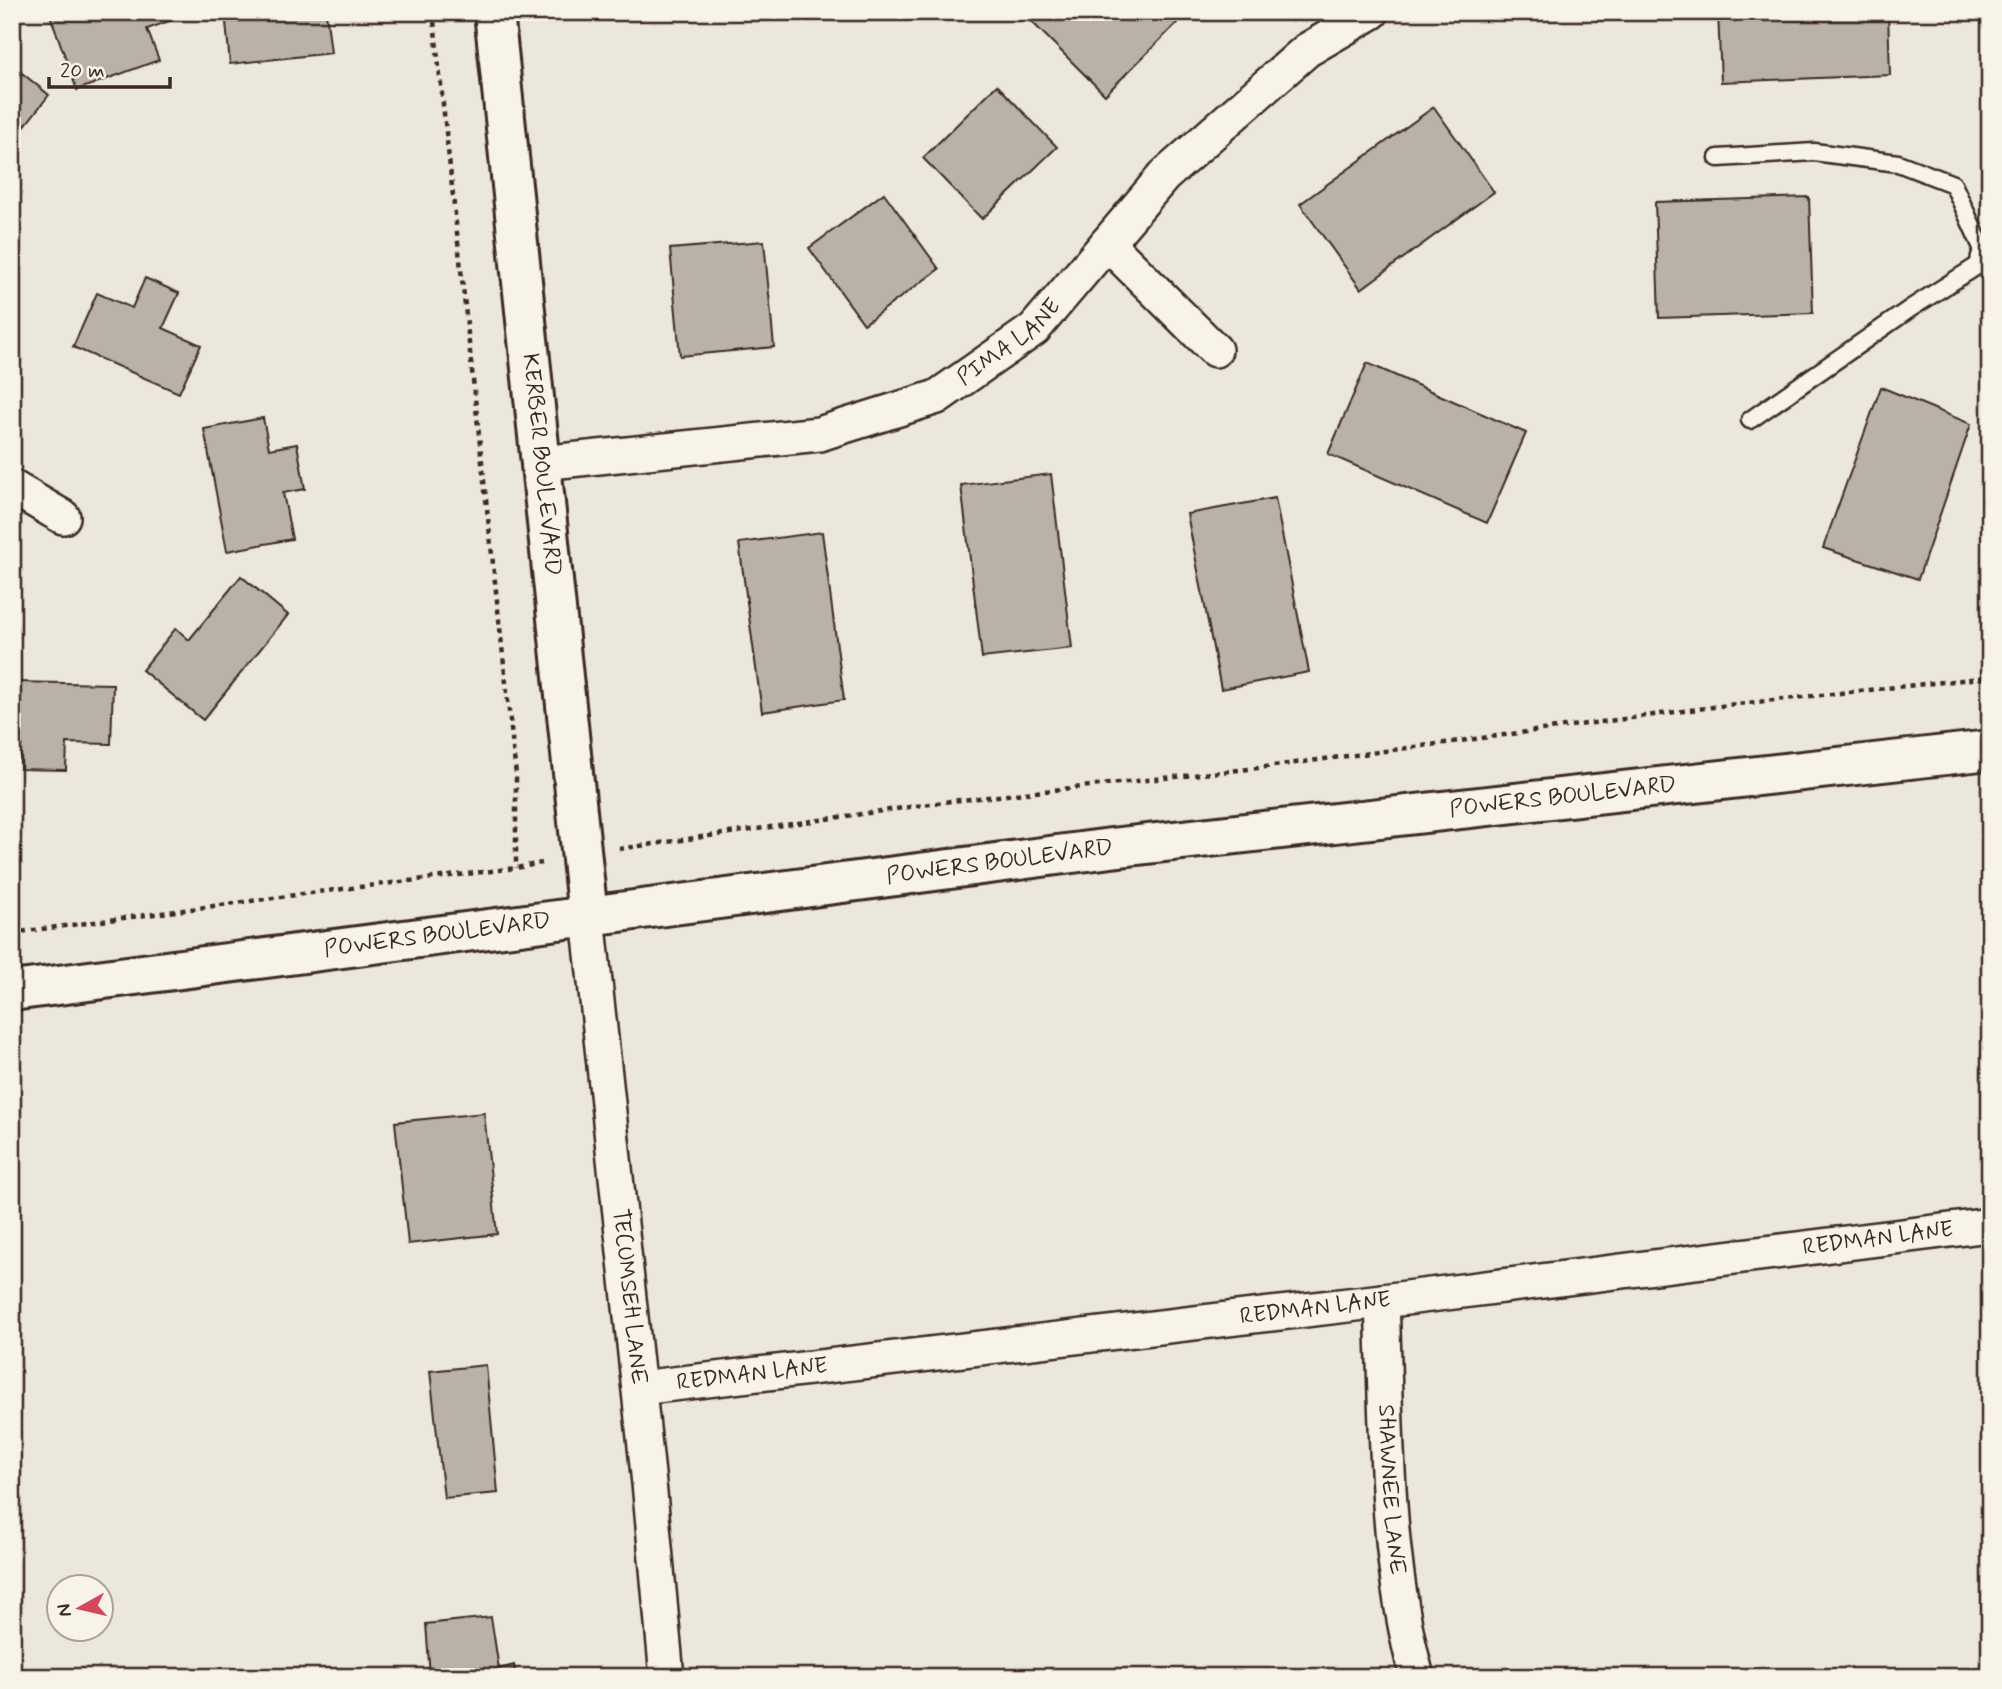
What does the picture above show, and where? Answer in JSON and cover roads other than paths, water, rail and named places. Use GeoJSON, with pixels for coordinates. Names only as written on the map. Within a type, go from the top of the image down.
{"type":"FeatureCollection","features":[{"type":"Feature","properties":{"kind":"main road","name":"KERBER BOULEVARD"},"geometry":{"type":"LineString","coordinates":[[495,12],[589,917]]}},
{"type":"Feature","properties":{"kind":"main road","name":"POWERS BOULEVARD"},"geometry":{"type":"LineString","coordinates":[[12,991],[1111,848],[1990,750]]}},
{"type":"Feature","properties":{"kind":"street","name":"PIMA LANE"},"geometry":{"type":"LineString","coordinates":[[541,463],[819,434],[937,397],[1034,329],[1164,176],[1307,50],[1372,12]]}},
{"type":"Feature","properties":{"kind":"street"},"geometry":{"type":"LineString","coordinates":[[1107,243],[1215,350]]}},
{"type":"Feature","properties":{"kind":"street"},"geometry":{"type":"LineString","coordinates":[[12,487],[63,517]]}},
{"type":"Feature","properties":{"kind":"street","name":"TECUMSEH LANE"},"geometry":{"type":"LineString","coordinates":[[589,917],[667,1677]]}},
{"type":"Feature","properties":{"kind":"street","name":"REDMAN LANE"},"geometry":{"type":"LineString","coordinates":[[639,1388],[1382,1301],[1990,1225]]}},
{"type":"Feature","properties":{"kind":"street","name":"SHAWNEE LANE"},"geometry":{"type":"LineString","coordinates":[[1382,1301],[1391,1513],[1406,1637],[1417,1677]]}},
{"type":"Feature","properties":{"kind":"lane"},"geometry":{"type":"LineString","coordinates":[[1718,158],[1814,152],[1898,163],[1953,184],[1989,261],[1911,308],[1750,420]]}}]}
